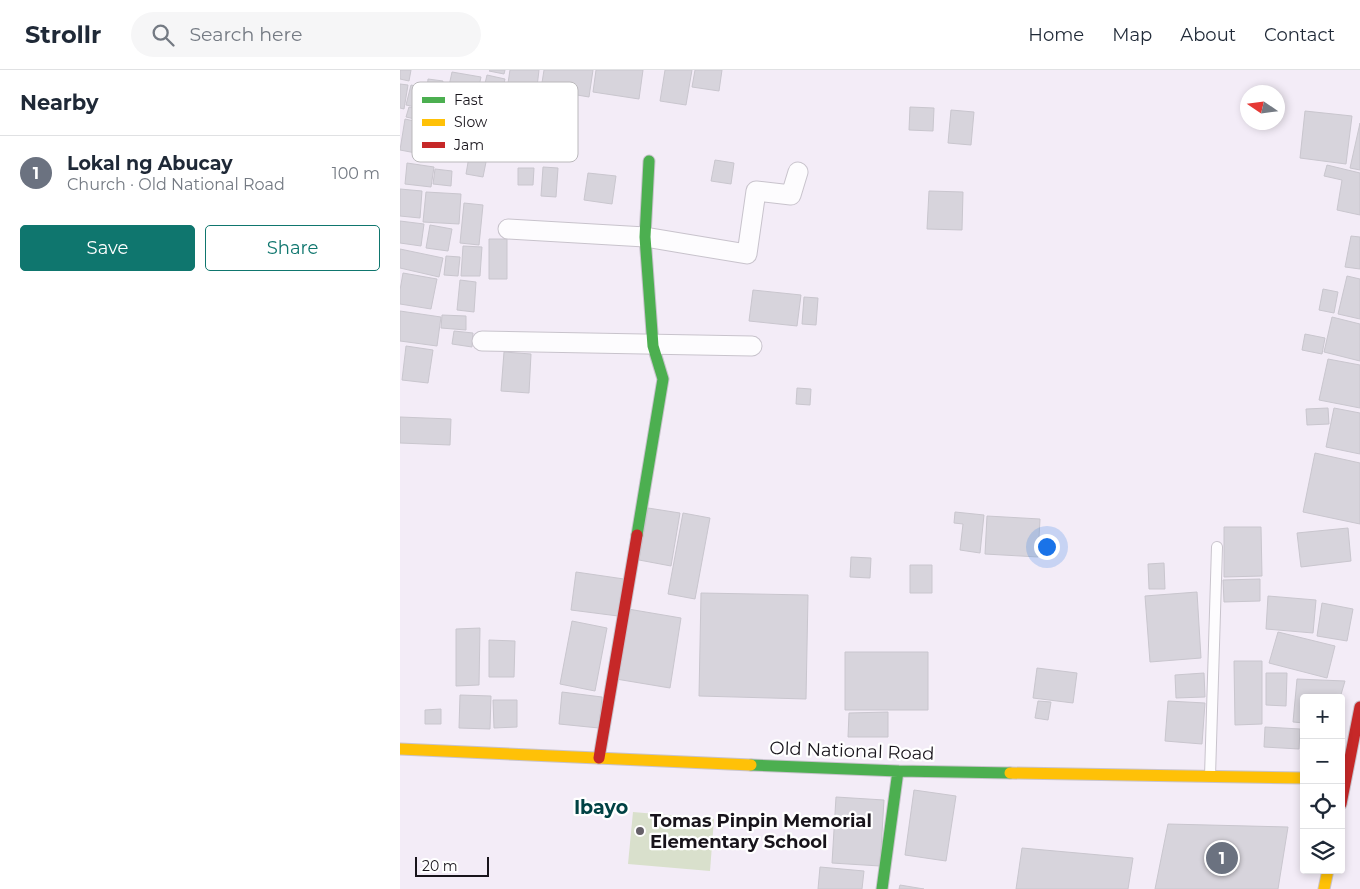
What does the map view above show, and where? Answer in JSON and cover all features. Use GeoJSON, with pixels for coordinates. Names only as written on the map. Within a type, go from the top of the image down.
{"type":"FeatureCollection","features":[{"type":"Feature","properties":{"kind":"main road"},"geometry":{"type":"LineString","coordinates":[[599,758],[663,379],[653,346],[645,237],[650,161]]}},
{"type":"Feature","properties":{"kind":"main road"},"geometry":{"type":"LineString","coordinates":[[1345,774],[1360,707]]}},
{"type":"Feature","properties":{"kind":"main road","name":"Old National Road"},"geometry":{"type":"LineString","coordinates":[[400,749],[898,771],[1300,778]]}},
{"type":"Feature","properties":{"kind":"main road"},"geometry":{"type":"LineString","coordinates":[[882,889],[898,771]]}},
{"type":"Feature","properties":{"kind":"main road"},"geometry":{"type":"LineString","coordinates":[[1345,779],[1360,779]]}},
{"type":"Feature","properties":{"kind":"main road"},"geometry":{"type":"LineString","coordinates":[[1324,889],[1327,874]]}},
{"type":"Feature","properties":{"kind":"street"},"geometry":{"type":"LineString","coordinates":[[508,229],[645,237],[747,254],[756,192],[791,195],[798,172]]}},
{"type":"Feature","properties":{"kind":"street"},"geometry":{"type":"LineString","coordinates":[[482,341],[653,346],[752,346]]}},
{"type":"Feature","properties":{"kind":"lane"},"geometry":{"type":"LineString","coordinates":[[1210,776],[1217,547]]}},
{"type":"Feature","properties":{"kind":"green space"},"geometry":{"type":"Polygon","coordinates":[[[633,812],[714,819],[710,871],[628,864],[633,812]]]}},
{"type":"Feature","properties":{"kind":"building"},"geometry":{"type":"Polygon","coordinates":[[[400,70],[411,70],[409,81],[400,79],[400,70]]]}},
{"type":"Feature","properties":{"kind":"building"},"geometry":{"type":"Polygon","coordinates":[[[490,70],[505,70],[504,74],[490,70]]]}},
{"type":"Feature","properties":{"kind":"building"},"geometry":{"type":"Polygon","coordinates":[[[510,70],[539,70],[538,82],[508,82],[510,70]]]}},
{"type":"Feature","properties":{"kind":"building"},"geometry":{"type":"Polygon","coordinates":[[[544,70],[593,70],[589,97],[578,95],[578,82],[542,82],[544,70]]]}},
{"type":"Feature","properties":{"kind":"building"},"geometry":{"type":"Polygon","coordinates":[[[596,70],[643,70],[639,99],[593,92],[596,70]]]}},
{"type":"Feature","properties":{"kind":"building"},"geometry":{"type":"Polygon","coordinates":[[[665,70],[692,70],[686,105],[660,101],[665,70]]]}},
{"type":"Feature","properties":{"kind":"building"},"geometry":{"type":"Polygon","coordinates":[[[695,70],[722,70],[719,91],[692,87],[695,70]]]}},
{"type":"Feature","properties":{"kind":"building"},"geometry":{"type":"Polygon","coordinates":[[[452,72],[481,77],[480,82],[450,82],[452,72]]]}},
{"type":"Feature","properties":{"kind":"building"},"geometry":{"type":"Polygon","coordinates":[[[487,75],[505,79],[504,82],[485,82],[487,75]]]}},
{"type":"Feature","properties":{"kind":"building"},"geometry":{"type":"Polygon","coordinates":[[[428,79],[443,81],[443,82],[428,82],[428,79]]]}},
{"type":"Feature","properties":{"kind":"building"},"geometry":{"type":"Polygon","coordinates":[[[400,84],[408,85],[404,109],[400,108],[400,84]]]}},
{"type":"Feature","properties":{"kind":"building"},"geometry":{"type":"Polygon","coordinates":[[[411,85],[412,85],[412,106],[406,105],[411,85]]]}},
{"type":"Feature","properties":{"kind":"building"},"geometry":{"type":"Polygon","coordinates":[[[409,107],[412,108],[412,118],[406,117],[409,107]]]}},
{"type":"Feature","properties":{"kind":"building"},"geometry":{"type":"Polygon","coordinates":[[[910,107],[934,108],[933,131],[909,130],[910,107]]]}},
{"type":"Feature","properties":{"kind":"building"},"geometry":{"type":"Polygon","coordinates":[[[951,110],[974,112],[971,145],[948,143],[951,110]]]}},
{"type":"Feature","properties":{"kind":"building"},"geometry":{"type":"Polygon","coordinates":[[[1305,111],[1352,116],[1346,164],[1300,158],[1305,111]]]}},
{"type":"Feature","properties":{"kind":"building"},"geometry":{"type":"Polygon","coordinates":[[[405,119],[412,121],[412,152],[400,150],[405,119]]]}},
{"type":"Feature","properties":{"kind":"building"},"geometry":{"type":"Polygon","coordinates":[[[1360,123],[1360,170],[1350,168],[1360,123]]]}},
{"type":"Feature","properties":{"kind":"building"},"geometry":{"type":"Polygon","coordinates":[[[715,160],[734,163],[731,184],[711,181],[715,160]]]}},
{"type":"Feature","properties":{"kind":"building"},"geometry":{"type":"Polygon","coordinates":[[[468,162],[486,162],[483,177],[466,174],[468,162]]]}},
{"type":"Feature","properties":{"kind":"building"},"geometry":{"type":"Polygon","coordinates":[[[407,163],[434,167],[431,187],[405,184],[407,163]]]}},
{"type":"Feature","properties":{"kind":"building"},"geometry":{"type":"Polygon","coordinates":[[[1327,165],[1360,173],[1360,215],[1337,210],[1342,180],[1324,176],[1327,165]]]}},
{"type":"Feature","properties":{"kind":"building"},"geometry":{"type":"Polygon","coordinates":[[[543,167],[558,168],[556,197],[541,196],[543,167]]]}},
{"type":"Feature","properties":{"kind":"building"},"geometry":{"type":"Polygon","coordinates":[[[518,168],[534,168],[533,185],[518,185],[518,168]]]}},
{"type":"Feature","properties":{"kind":"building"},"geometry":{"type":"Polygon","coordinates":[[[435,169],[452,171],[451,186],[433,184],[435,169]]]}},
{"type":"Feature","properties":{"kind":"building"},"geometry":{"type":"Polygon","coordinates":[[[588,173],[616,176],[612,204],[584,200],[588,173]]]}},
{"type":"Feature","properties":{"kind":"building"},"geometry":{"type":"Polygon","coordinates":[[[400,189],[422,191],[420,218],[400,216],[400,189]]]}},
{"type":"Feature","properties":{"kind":"building"},"geometry":{"type":"Polygon","coordinates":[[[929,191],[963,192],[962,230],[927,229],[929,191]]]}},
{"type":"Feature","properties":{"kind":"building"},"geometry":{"type":"Polygon","coordinates":[[[426,192],[461,194],[459,224],[423,222],[426,192]]]}},
{"type":"Feature","properties":{"kind":"building"},"geometry":{"type":"Polygon","coordinates":[[[464,203],[483,205],[479,245],[460,243],[464,203]]]}},
{"type":"Feature","properties":{"kind":"building"},"geometry":{"type":"Polygon","coordinates":[[[400,221],[424,224],[421,246],[400,243],[400,221]]]}},
{"type":"Feature","properties":{"kind":"building"},"geometry":{"type":"Polygon","coordinates":[[[430,225],[452,229],[448,251],[426,248],[430,225]]]}},
{"type":"Feature","properties":{"kind":"building"},"geometry":{"type":"Polygon","coordinates":[[[1351,236],[1360,237],[1360,269],[1345,267],[1351,236]]]}},
{"type":"Feature","properties":{"kind":"building"},"geometry":{"type":"Polygon","coordinates":[[[489,239],[507,239],[507,279],[489,279],[489,239]]]}},
{"type":"Feature","properties":{"kind":"building"},"geometry":{"type":"Polygon","coordinates":[[[463,246],[482,247],[480,276],[461,276],[463,246]]]}},
{"type":"Feature","properties":{"kind":"building"},"geometry":{"type":"Polygon","coordinates":[[[400,249],[443,258],[439,277],[400,268],[400,249]]]}},
{"type":"Feature","properties":{"kind":"building"},"geometry":{"type":"Polygon","coordinates":[[[446,256],[460,257],[458,276],[444,275],[446,256]]]}},
{"type":"Feature","properties":{"kind":"building"},"geometry":{"type":"Polygon","coordinates":[[[403,273],[437,279],[431,309],[400,304],[403,273]]]}},
{"type":"Feature","properties":{"kind":"building"},"geometry":{"type":"Polygon","coordinates":[[[1347,276],[1360,279],[1360,319],[1338,314],[1347,276]]]}},
{"type":"Feature","properties":{"kind":"building"},"geometry":{"type":"Polygon","coordinates":[[[460,280],[476,282],[474,312],[457,310],[460,280]]]}},
{"type":"Feature","properties":{"kind":"building"},"geometry":{"type":"Polygon","coordinates":[[[1323,289],[1338,292],[1334,313],[1319,310],[1323,289]]]}},
{"type":"Feature","properties":{"kind":"building"},"geometry":{"type":"Polygon","coordinates":[[[753,290],[801,295],[797,326],[749,321],[753,290]]]}},
{"type":"Feature","properties":{"kind":"building"},"geometry":{"type":"Polygon","coordinates":[[[804,297],[818,298],[816,325],[802,324],[804,297]]]}},
{"type":"Feature","properties":{"kind":"building"},"geometry":{"type":"Polygon","coordinates":[[[400,311],[441,317],[437,346],[400,341],[400,311]]]}},
{"type":"Feature","properties":{"kind":"building"},"geometry":{"type":"Polygon","coordinates":[[[442,315],[466,316],[466,330],[441,328],[442,315]]]}},
{"type":"Feature","properties":{"kind":"building"},"geometry":{"type":"Polygon","coordinates":[[[1332,317],[1360,324],[1360,361],[1324,352],[1332,317]]]}},
{"type":"Feature","properties":{"kind":"building"},"geometry":{"type":"Polygon","coordinates":[[[454,331],[473,333],[472,347],[452,344],[454,331]]]}},
{"type":"Feature","properties":{"kind":"building"},"geometry":{"type":"Polygon","coordinates":[[[1305,334],[1325,338],[1322,354],[1302,350],[1305,334]]]}},
{"type":"Feature","properties":{"kind":"building"},"geometry":{"type":"Polygon","coordinates":[[[406,346],[433,350],[428,383],[402,380],[406,346]]]}},
{"type":"Feature","properties":{"kind":"building"},"geometry":{"type":"Polygon","coordinates":[[[504,352],[531,354],[529,393],[501,391],[504,352]]]}},
{"type":"Feature","properties":{"kind":"building"},"geometry":{"type":"Polygon","coordinates":[[[1328,359],[1360,365],[1360,408],[1319,400],[1328,359]]]}},
{"type":"Feature","properties":{"kind":"building"},"geometry":{"type":"Polygon","coordinates":[[[797,388],[811,389],[810,405],[796,404],[797,388]]]}},
{"type":"Feature","properties":{"kind":"building"},"geometry":{"type":"Polygon","coordinates":[[[1328,408],[1329,424],[1307,425],[1306,409],[1328,408]]]}},
{"type":"Feature","properties":{"kind":"building"},"geometry":{"type":"Polygon","coordinates":[[[1334,408],[1360,413],[1360,454],[1326,447],[1334,408]]]}},
{"type":"Feature","properties":{"kind":"building"},"geometry":{"type":"Polygon","coordinates":[[[400,417],[451,419],[450,445],[400,443],[400,417]]]}},
{"type":"Feature","properties":{"kind":"building"},"geometry":{"type":"Polygon","coordinates":[[[1315,453],[1360,463],[1360,524],[1303,512],[1315,453]]]}},
{"type":"Feature","properties":{"kind":"building"},"geometry":{"type":"Polygon","coordinates":[[[648,508],[680,513],[671,566],[639,560],[648,508]]]}},
{"type":"Feature","properties":{"kind":"building"},"geometry":{"type":"Polygon","coordinates":[[[955,512],[984,515],[980,553],[960,550],[963,524],[954,523],[955,512]]]}},
{"type":"Feature","properties":{"kind":"building"},"geometry":{"type":"Polygon","coordinates":[[[683,513],[710,518],[695,599],[668,594],[683,513]]]}},
{"type":"Feature","properties":{"kind":"building"},"geometry":{"type":"Polygon","coordinates":[[[987,516],[1040,519],[1038,557],[985,554],[987,516]]]}},
{"type":"Feature","properties":{"kind":"building"},"geometry":{"type":"Polygon","coordinates":[[[1224,527],[1261,527],[1262,576],[1224,577],[1224,527]]]}},
{"type":"Feature","properties":{"kind":"building"},"geometry":{"type":"Polygon","coordinates":[[[1348,528],[1351,561],[1301,567],[1297,533],[1348,528]]]}},
{"type":"Feature","properties":{"kind":"building"},"geometry":{"type":"Polygon","coordinates":[[[851,557],[871,558],[870,578],[850,577],[851,557]]]}},
{"type":"Feature","properties":{"kind":"building"},"geometry":{"type":"Polygon","coordinates":[[[1164,563],[1165,589],[1149,589],[1148,564],[1164,563]]]}},
{"type":"Feature","properties":{"kind":"building"},"geometry":{"type":"Polygon","coordinates":[[[910,565],[932,565],[932,593],[910,593],[910,565]]]}},
{"type":"Feature","properties":{"kind":"building"},"geometry":{"type":"Polygon","coordinates":[[[576,572],[624,579],[618,616],[571,610],[576,572]]]}},
{"type":"Feature","properties":{"kind":"building"},"geometry":{"type":"Polygon","coordinates":[[[1260,579],[1260,601],[1224,602],[1223,580],[1260,579]]]}},
{"type":"Feature","properties":{"kind":"building"},"geometry":{"type":"Polygon","coordinates":[[[1197,592],[1201,658],[1150,662],[1145,596],[1197,592]]]}},
{"type":"Feature","properties":{"kind":"building"},"geometry":{"type":"Polygon","coordinates":[[[701,593],[808,595],[806,699],[699,696],[701,593]]]}},
{"type":"Feature","properties":{"kind":"building"},"geometry":{"type":"Polygon","coordinates":[[[1268,596],[1316,600],[1313,633],[1266,629],[1268,596]]]}},
{"type":"Feature","properties":{"kind":"building"},"geometry":{"type":"Polygon","coordinates":[[[1322,603],[1353,609],[1347,641],[1317,636],[1322,603]]]}},
{"type":"Feature","properties":{"kind":"building"},"geometry":{"type":"Polygon","coordinates":[[[628,609],[681,618],[670,688],[616,679],[628,609]]]}},
{"type":"Feature","properties":{"kind":"building"},"geometry":{"type":"Polygon","coordinates":[[[572,621],[607,628],[595,691],[560,684],[572,621]]]}},
{"type":"Feature","properties":{"kind":"building"},"geometry":{"type":"Polygon","coordinates":[[[480,628],[479,685],[456,686],[456,629],[480,628]]]}},
{"type":"Feature","properties":{"kind":"building"},"geometry":{"type":"Polygon","coordinates":[[[1278,632],[1335,646],[1327,678],[1269,663],[1278,632]]]}},
{"type":"Feature","properties":{"kind":"building"},"geometry":{"type":"Polygon","coordinates":[[[489,640],[515,641],[514,677],[489,677],[489,640]]]}},
{"type":"Feature","properties":{"kind":"building"},"geometry":{"type":"Polygon","coordinates":[[[845,652],[928,652],[928,710],[845,710],[845,652]]]}},
{"type":"Feature","properties":{"kind":"building"},"geometry":{"type":"Polygon","coordinates":[[[1234,661],[1262,661],[1262,724],[1235,725],[1234,661]]]}},
{"type":"Feature","properties":{"kind":"building"},"geometry":{"type":"Polygon","coordinates":[[[1037,668],[1077,673],[1073,703],[1033,698],[1037,668]]]}},
{"type":"Feature","properties":{"kind":"building"},"geometry":{"type":"Polygon","coordinates":[[[1204,673],[1205,697],[1176,698],[1175,675],[1204,673]]]}},
{"type":"Feature","properties":{"kind":"building"},"geometry":{"type":"Polygon","coordinates":[[[1266,673],[1287,673],[1286,706],[1266,705],[1266,673]]]}},
{"type":"Feature","properties":{"kind":"building"},"geometry":{"type":"Polygon","coordinates":[[[1297,679],[1345,681],[1341,694],[1300,694],[1300,723],[1293,722],[1297,679]]]}},
{"type":"Feature","properties":{"kind":"building"},"geometry":{"type":"Polygon","coordinates":[[[562,692],[602,697],[599,728],[559,724],[562,692]]]}},
{"type":"Feature","properties":{"kind":"building"},"geometry":{"type":"Polygon","coordinates":[[[460,695],[491,696],[490,729],[459,728],[460,695]]]}},
{"type":"Feature","properties":{"kind":"building"},"geometry":{"type":"Polygon","coordinates":[[[493,700],[517,700],[517,727],[494,728],[493,700]]]}},
{"type":"Feature","properties":{"kind":"building"},"geometry":{"type":"Polygon","coordinates":[[[1038,701],[1051,702],[1048,720],[1035,718],[1038,701]]]}},
{"type":"Feature","properties":{"kind":"building"},"geometry":{"type":"Polygon","coordinates":[[[1168,701],[1205,703],[1202,744],[1165,741],[1168,701]]]}},
{"type":"Feature","properties":{"kind":"building"},"geometry":{"type":"Polygon","coordinates":[[[441,709],[441,724],[425,724],[425,710],[441,709]]]}},
{"type":"Feature","properties":{"kind":"building"},"geometry":{"type":"Polygon","coordinates":[[[888,712],[888,737],[848,737],[849,713],[888,712]]]}},
{"type":"Feature","properties":{"kind":"building"},"geometry":{"type":"Polygon","coordinates":[[[1265,727],[1300,729],[1299,749],[1264,747],[1265,727]]]}},
{"type":"Feature","properties":{"kind":"building"},"geometry":{"type":"Polygon","coordinates":[[[914,790],[956,796],[946,861],[905,855],[914,790]]]}},
{"type":"Feature","properties":{"kind":"building"},"geometry":{"type":"Polygon","coordinates":[[[836,797],[884,800],[880,866],[832,863],[836,797]]]}},
{"type":"Feature","properties":{"kind":"building"},"geometry":{"type":"Polygon","coordinates":[[[1168,824],[1288,827],[1278,889],[1155,889],[1168,824]]]}},
{"type":"Feature","properties":{"kind":"building"},"geometry":{"type":"Polygon","coordinates":[[[1022,848],[1133,858],[1128,889],[1016,889],[1022,848]]]}},
{"type":"Feature","properties":{"kind":"building"},"geometry":{"type":"Polygon","coordinates":[[[820,867],[864,871],[862,889],[818,889],[820,867]]]}},
{"type":"Feature","properties":{"kind":"building"},"geometry":{"type":"Polygon","coordinates":[[[900,885],[924,889],[899,889],[900,885]]]}},
{"type":"Feature","properties":{"kind":"traffic: fast"},"geometry":{"type":"LineString","coordinates":[[637,535],[663,379],[653,346],[645,237],[649,161]]}},
{"type":"Feature","properties":{"kind":"traffic: fast"},"geometry":{"type":"LineString","coordinates":[[751,765],[1010,773]]}},
{"type":"Feature","properties":{"kind":"traffic: fast"},"geometry":{"type":"LineString","coordinates":[[882,889],[898,771]]}},
{"type":"Feature","properties":{"kind":"traffic: slow"},"geometry":{"type":"LineString","coordinates":[[400,749],[751,765]]}},
{"type":"Feature","properties":{"kind":"traffic: slow"},"geometry":{"type":"LineString","coordinates":[[1010,773],[1300,778]]}},
{"type":"Feature","properties":{"kind":"traffic: slow"},"geometry":{"type":"LineString","coordinates":[[1324,889],[1327,874]]}},
{"type":"Feature","properties":{"kind":"traffic: jam"},"geometry":{"type":"LineString","coordinates":[[599,758],[637,535]]}},
{"type":"Feature","properties":{"kind":"traffic: jam"},"geometry":{"type":"LineString","coordinates":[[1345,784],[1360,707]]}},
{"type":"Feature","properties":{"kind":"place","name":"Tomas Pinpin Memorial Elementary School"},"geometry":{"type":"Point","coordinates":[640,831]}},
{"type":"Feature","properties":{"kind":"place","name":"Lokal ng Abucay"},"geometry":{"type":"Point","coordinates":[1222,858]}},
{"type":"Feature","properties":{"kind":"district","name":"Ibayo"},"geometry":{"type":"Point","coordinates":[601,807]}}]}
